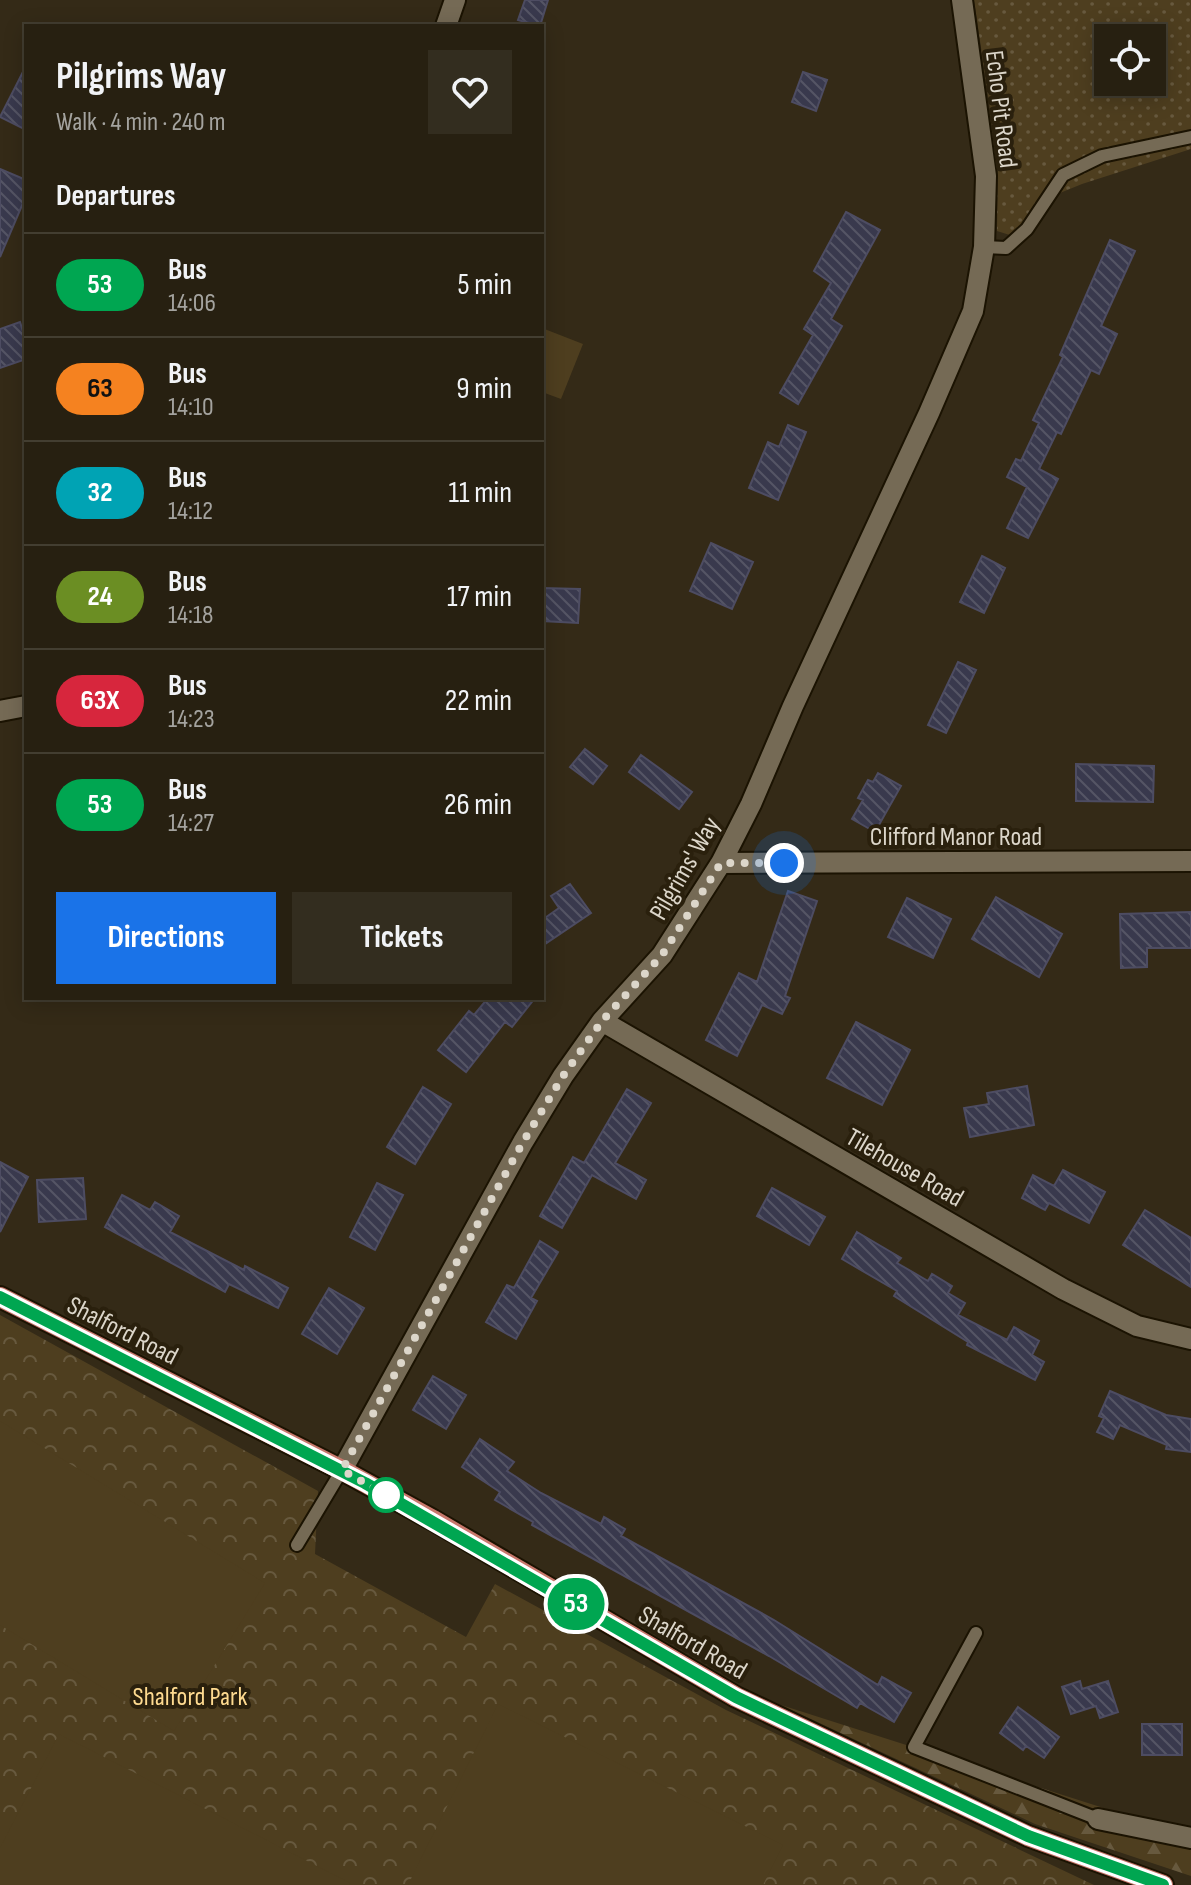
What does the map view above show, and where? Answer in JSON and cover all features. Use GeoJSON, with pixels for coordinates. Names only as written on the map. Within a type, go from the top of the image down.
{"type":"FeatureCollection","features":[{"type":"Feature","properties":{"kind":"main road","name":"Shalford Road"},"geometry":{"type":"LineString","coordinates":[[0,1297],[342,1470],[736,1697],[1028,1836],[1163,1885]]}},
{"type":"Feature","properties":{"kind":"street"},"geometry":{"type":"LineString","coordinates":[[447,24],[455,0]]}},
{"type":"Feature","properties":{"kind":"street","name":"Echo Pit Road"},"geometry":{"type":"LineString","coordinates":[[962,0],[986,176],[984,247]]}},
{"type":"Feature","properties":{"kind":"street","name":"Pilgrims' Way"},"geometry":{"type":"LineString","coordinates":[[342,1470],[523,1142],[563,1076],[602,1021],[662,955],[721,863],[751,804],[973,311],[984,247]]}},
{"type":"Feature","properties":{"kind":"street"},"geometry":{"type":"LineString","coordinates":[[0,711],[24,706]]}},
{"type":"Feature","properties":{"kind":"street","name":"Clifford Manor Road"},"geometry":{"type":"LineString","coordinates":[[721,863],[1191,861]]}},
{"type":"Feature","properties":{"kind":"street","name":"Tilehouse Road"},"geometry":{"type":"LineString","coordinates":[[602,1021],[1063,1289],[1137,1326],[1191,1339]]}},
{"type":"Feature","properties":{"kind":"street"},"geometry":{"type":"LineString","coordinates":[[1098,1819],[1191,1838]]}},
{"type":"Feature","properties":{"kind":"lane"},"geometry":{"type":"LineString","coordinates":[[1174,125],[1177,140]]}},
{"type":"Feature","properties":{"kind":"lane"},"geometry":{"type":"LineString","coordinates":[[984,247],[1006,248],[1027,229],[1063,175],[1102,156],[1191,137]]}},
{"type":"Feature","properties":{"kind":"lane"},"geometry":{"type":"LineString","coordinates":[[297,1545],[342,1470]]}},
{"type":"Feature","properties":{"kind":"lane"},"geometry":{"type":"LineString","coordinates":[[976,1633],[914,1747],[1098,1819]]}},
{"type":"Feature","properties":{"kind":"green space"},"geometry":{"type":"Polygon","coordinates":[[[974,0],[1191,0],[1191,149],[1055,195],[1013,236],[997,231],[998,163],[974,0]]]}},
{"type":"Feature","properties":{"kind":"green space"},"geometry":{"type":"Polygon","coordinates":[[[544,329],[583,344],[561,399],[544,393],[544,329]]]}},
{"type":"Feature","properties":{"kind":"green space","name":"Shalford Park"},"geometry":{"type":"Polygon","coordinates":[[[0,1315],[318,1491],[315,1554],[466,1637],[495,1584],[726,1710],[1094,1885],[0,1885],[0,1315]]]}},
{"type":"Feature","properties":{"kind":"green space"},"geometry":{"type":"Polygon","coordinates":[[[0,1421],[265,1583],[174,1731],[0,1625],[0,1421]]]}},
{"type":"Feature","properties":{"kind":"green space"},"geometry":{"type":"Polygon","coordinates":[[[498,1704],[783,1845],[763,1885],[408,1885],[498,1704]]]}},
{"type":"Feature","properties":{"kind":"green space"},"geometry":{"type":"Polygon","coordinates":[[[781,1705],[1191,1836],[1191,1876],[1035,1824],[781,1705]]]}},
{"type":"Feature","properties":{"kind":"green space"},"geometry":{"type":"Polygon","coordinates":[[[59,1734],[349,1885],[0,1885],[0,1848],[59,1734]]]}},
{"type":"Feature","properties":{"kind":"building"},"geometry":{"type":"Polygon","coordinates":[[[525,0],[548,0],[541,24],[518,20],[525,0]]]}},
{"type":"Feature","properties":{"kind":"building"},"geometry":{"type":"Polygon","coordinates":[[[24,70],[24,129],[0,117],[24,70]]]}},
{"type":"Feature","properties":{"kind":"building"},"geometry":{"type":"Polygon","coordinates":[[[803,72],[827,80],[816,111],[792,102],[803,72]]]}},
{"type":"Feature","properties":{"kind":"building"},"geometry":{"type":"Polygon","coordinates":[[[0,169],[24,179],[24,201],[0,257],[0,169]]]}},
{"type":"Feature","properties":{"kind":"building"},"geometry":{"type":"Polygon","coordinates":[[[846,212],[880,230],[831,319],[842,326],[798,404],[780,393],[813,335],[804,329],[831,283],[814,271],[846,212]]]}},
{"type":"Feature","properties":{"kind":"building"},"geometry":{"type":"Polygon","coordinates":[[[1110,240],[1135,251],[1101,326],[1117,334],[1099,374],[1091,370],[1061,434],[1057,432],[1039,469],[1058,479],[1028,538],[1007,528],[1027,487],[1007,477],[1016,459],[1021,461],[1039,423],[1033,420],[1063,357],[1060,355],[1110,240]]]}},
{"type":"Feature","properties":{"kind":"building"},"geometry":{"type":"Polygon","coordinates":[[[20,322],[24,335],[24,360],[0,368],[0,329],[20,322]]]}},
{"type":"Feature","properties":{"kind":"building"},"geometry":{"type":"Polygon","coordinates":[[[788,425],[806,432],[778,500],[749,488],[768,442],[779,447],[788,425]]]}},
{"type":"Feature","properties":{"kind":"building"},"geometry":{"type":"Polygon","coordinates":[[[711,543],[753,562],[732,609],[690,591],[711,543]]]}},
{"type":"Feature","properties":{"kind":"building"},"geometry":{"type":"Polygon","coordinates":[[[982,556],[1005,568],[984,613],[960,602],[982,556]]]}},
{"type":"Feature","properties":{"kind":"building"},"geometry":{"type":"Polygon","coordinates":[[[544,588],[580,589],[578,623],[544,621],[544,588]]]}},
{"type":"Feature","properties":{"kind":"building"},"geometry":{"type":"Polygon","coordinates":[[[958,662],[976,670],[946,733],[928,725],[958,662]]]}},
{"type":"Feature","properties":{"kind":"building"},"geometry":{"type":"Polygon","coordinates":[[[585,749],[607,766],[593,784],[570,767],[585,749]]]}},
{"type":"Feature","properties":{"kind":"building"},"geometry":{"type":"Polygon","coordinates":[[[641,755],[692,792],[679,809],[629,772],[641,755]]]}},
{"type":"Feature","properties":{"kind":"building"},"geometry":{"type":"Polygon","coordinates":[[[1076,764],[1154,766],[1153,802],[1076,801],[1076,764]]]}},
{"type":"Feature","properties":{"kind":"building"},"geometry":{"type":"Polygon","coordinates":[[[878,773],[901,786],[875,832],[852,819],[863,800],[858,798],[868,780],[873,782],[878,773]]]}},
{"type":"Feature","properties":{"kind":"building"},"geometry":{"type":"Polygon","coordinates":[[[570,884],[591,913],[544,945],[544,919],[559,908],[551,896],[570,884]]]}},
{"type":"Feature","properties":{"kind":"building"},"geometry":{"type":"Polygon","coordinates":[[[788,891],[817,901],[785,996],[790,998],[782,1014],[762,1005],[737,1056],[706,1040],[739,973],[757,982],[788,891]]]}},
{"type":"Feature","properties":{"kind":"building"},"geometry":{"type":"Polygon","coordinates":[[[996,897],[1062,934],[1039,977],[972,939],[996,897]]]}},
{"type":"Feature","properties":{"kind":"building"},"geometry":{"type":"Polygon","coordinates":[[[907,898],[951,919],[933,958],[888,937],[907,898]]]}},
{"type":"Feature","properties":{"kind":"building"},"geometry":{"type":"Polygon","coordinates":[[[1191,912],[1191,948],[1147,948],[1147,967],[1121,968],[1120,914],[1191,912]]]}},
{"type":"Feature","properties":{"kind":"building"},"geometry":{"type":"Polygon","coordinates":[[[486,1000],[533,1000],[512,1027],[505,1022],[466,1072],[438,1050],[469,1011],[474,1015],[486,1000]]]}},
{"type":"Feature","properties":{"kind":"building"},"geometry":{"type":"Polygon","coordinates":[[[856,1022],[910,1050],[882,1105],[827,1078],[856,1022]]]}},
{"type":"Feature","properties":{"kind":"building"},"geometry":{"type":"Polygon","coordinates":[[[1027,1086],[1034,1125],[970,1137],[964,1108],[989,1104],[987,1093],[1027,1086]]]}},
{"type":"Feature","properties":{"kind":"building"},"geometry":{"type":"Polygon","coordinates":[[[423,1087],[451,1104],[415,1164],[387,1147],[423,1087]]]}},
{"type":"Feature","properties":{"kind":"building"},"geometry":{"type":"Polygon","coordinates":[[[627,1089],[651,1103],[615,1163],[646,1180],[636,1199],[592,1175],[562,1228],[540,1216],[573,1157],[584,1163],[627,1089]]]}},
{"type":"Feature","properties":{"kind":"building"},"geometry":{"type":"Polygon","coordinates":[[[0,1162],[28,1177],[0,1232],[0,1162]]]}},
{"type":"Feature","properties":{"kind":"building"},"geometry":{"type":"Polygon","coordinates":[[[1063,1170],[1105,1192],[1089,1223],[1049,1203],[1045,1210],[1022,1198],[1033,1175],[1054,1186],[1063,1170]]]}},
{"type":"Feature","properties":{"kind":"building"},"geometry":{"type":"Polygon","coordinates":[[[83,1178],[86,1219],[39,1222],[37,1180],[83,1178]]]}},
{"type":"Feature","properties":{"kind":"building"},"geometry":{"type":"Polygon","coordinates":[[[377,1183],[403,1195],[375,1250],[350,1237],[377,1183]]]}},
{"type":"Feature","properties":{"kind":"building"},"geometry":{"type":"Polygon","coordinates":[[[772,1188],[825,1217],[809,1245],[757,1216],[772,1188]]]}},
{"type":"Feature","properties":{"kind":"building"},"geometry":{"type":"Polygon","coordinates":[[[122,1195],[150,1210],[155,1202],[179,1216],[170,1232],[244,1270],[245,1266],[288,1288],[278,1308],[229,1284],[225,1292],[105,1227],[122,1195]]]}},
{"type":"Feature","properties":{"kind":"building"},"geometry":{"type":"Polygon","coordinates":[[[1145,1210],[1191,1238],[1191,1287],[1123,1245],[1145,1210]]]}},
{"type":"Feature","properties":{"kind":"building"},"geometry":{"type":"Polygon","coordinates":[[[857,1232],[901,1258],[897,1263],[928,1281],[932,1274],[952,1286],[948,1293],[965,1303],[958,1315],[1007,1340],[1014,1327],[1039,1341],[1032,1355],[1044,1362],[1035,1380],[967,1345],[968,1342],[894,1296],[897,1291],[842,1259],[857,1232]]]}},
{"type":"Feature","properties":{"kind":"building"},"geometry":{"type":"Polygon","coordinates":[[[540,1241],[558,1252],[531,1298],[537,1301],[516,1339],[486,1322],[507,1285],[514,1288],[540,1241]]]}},
{"type":"Feature","properties":{"kind":"building"},"geometry":{"type":"Polygon","coordinates":[[[329,1288],[364,1308],[337,1354],[302,1334],[329,1288]]]}},
{"type":"Feature","properties":{"kind":"building"},"geometry":{"type":"Polygon","coordinates":[[[433,1376],[466,1395],[446,1429],[413,1410],[433,1376]]]}},
{"type":"Feature","properties":{"kind":"building"},"geometry":{"type":"Polygon","coordinates":[[[1110,1391],[1166,1415],[1191,1419],[1191,1452],[1166,1449],[1167,1445],[1120,1425],[1113,1439],[1097,1432],[1104,1418],[1099,1416],[1110,1391]]]}},
{"type":"Feature","properties":{"kind":"building"},"geometry":{"type":"Polygon","coordinates":[[[480,1439],[514,1462],[507,1471],[541,1493],[601,1524],[604,1517],[625,1529],[621,1536],[774,1620],[878,1685],[882,1677],[911,1693],[894,1722],[860,1703],[857,1708],[532,1525],[533,1522],[495,1500],[500,1492],[462,1467],[480,1439]]]}},
{"type":"Feature","properties":{"kind":"building"},"geometry":{"type":"Polygon","coordinates":[[[1080,1681],[1082,1689],[1108,1681],[1118,1712],[1100,1718],[1096,1706],[1071,1714],[1062,1687],[1080,1681]]]}},
{"type":"Feature","properties":{"kind":"building"},"geometry":{"type":"Polygon","coordinates":[[[1018,1707],[1059,1737],[1044,1758],[1026,1746],[1023,1750],[1000,1733],[1018,1707]]]}},
{"type":"Feature","properties":{"kind":"building"},"geometry":{"type":"Polygon","coordinates":[[[1142,1724],[1182,1724],[1182,1755],[1142,1755],[1142,1724]]]}},
{"type":"Feature","properties":{"kind":"bus line","name":"53"},"geometry":{"type":"LineString","coordinates":[[0,1297],[365,1483],[736,1697],[1028,1836],[1163,1885]]}},
{"type":"Feature","properties":{"kind":"route"},"geometry":{"type":"LineString","coordinates":[[386,1495],[342,1470],[523,1142],[563,1076],[602,1021],[662,955],[721,863],[784,863]]}}]}
